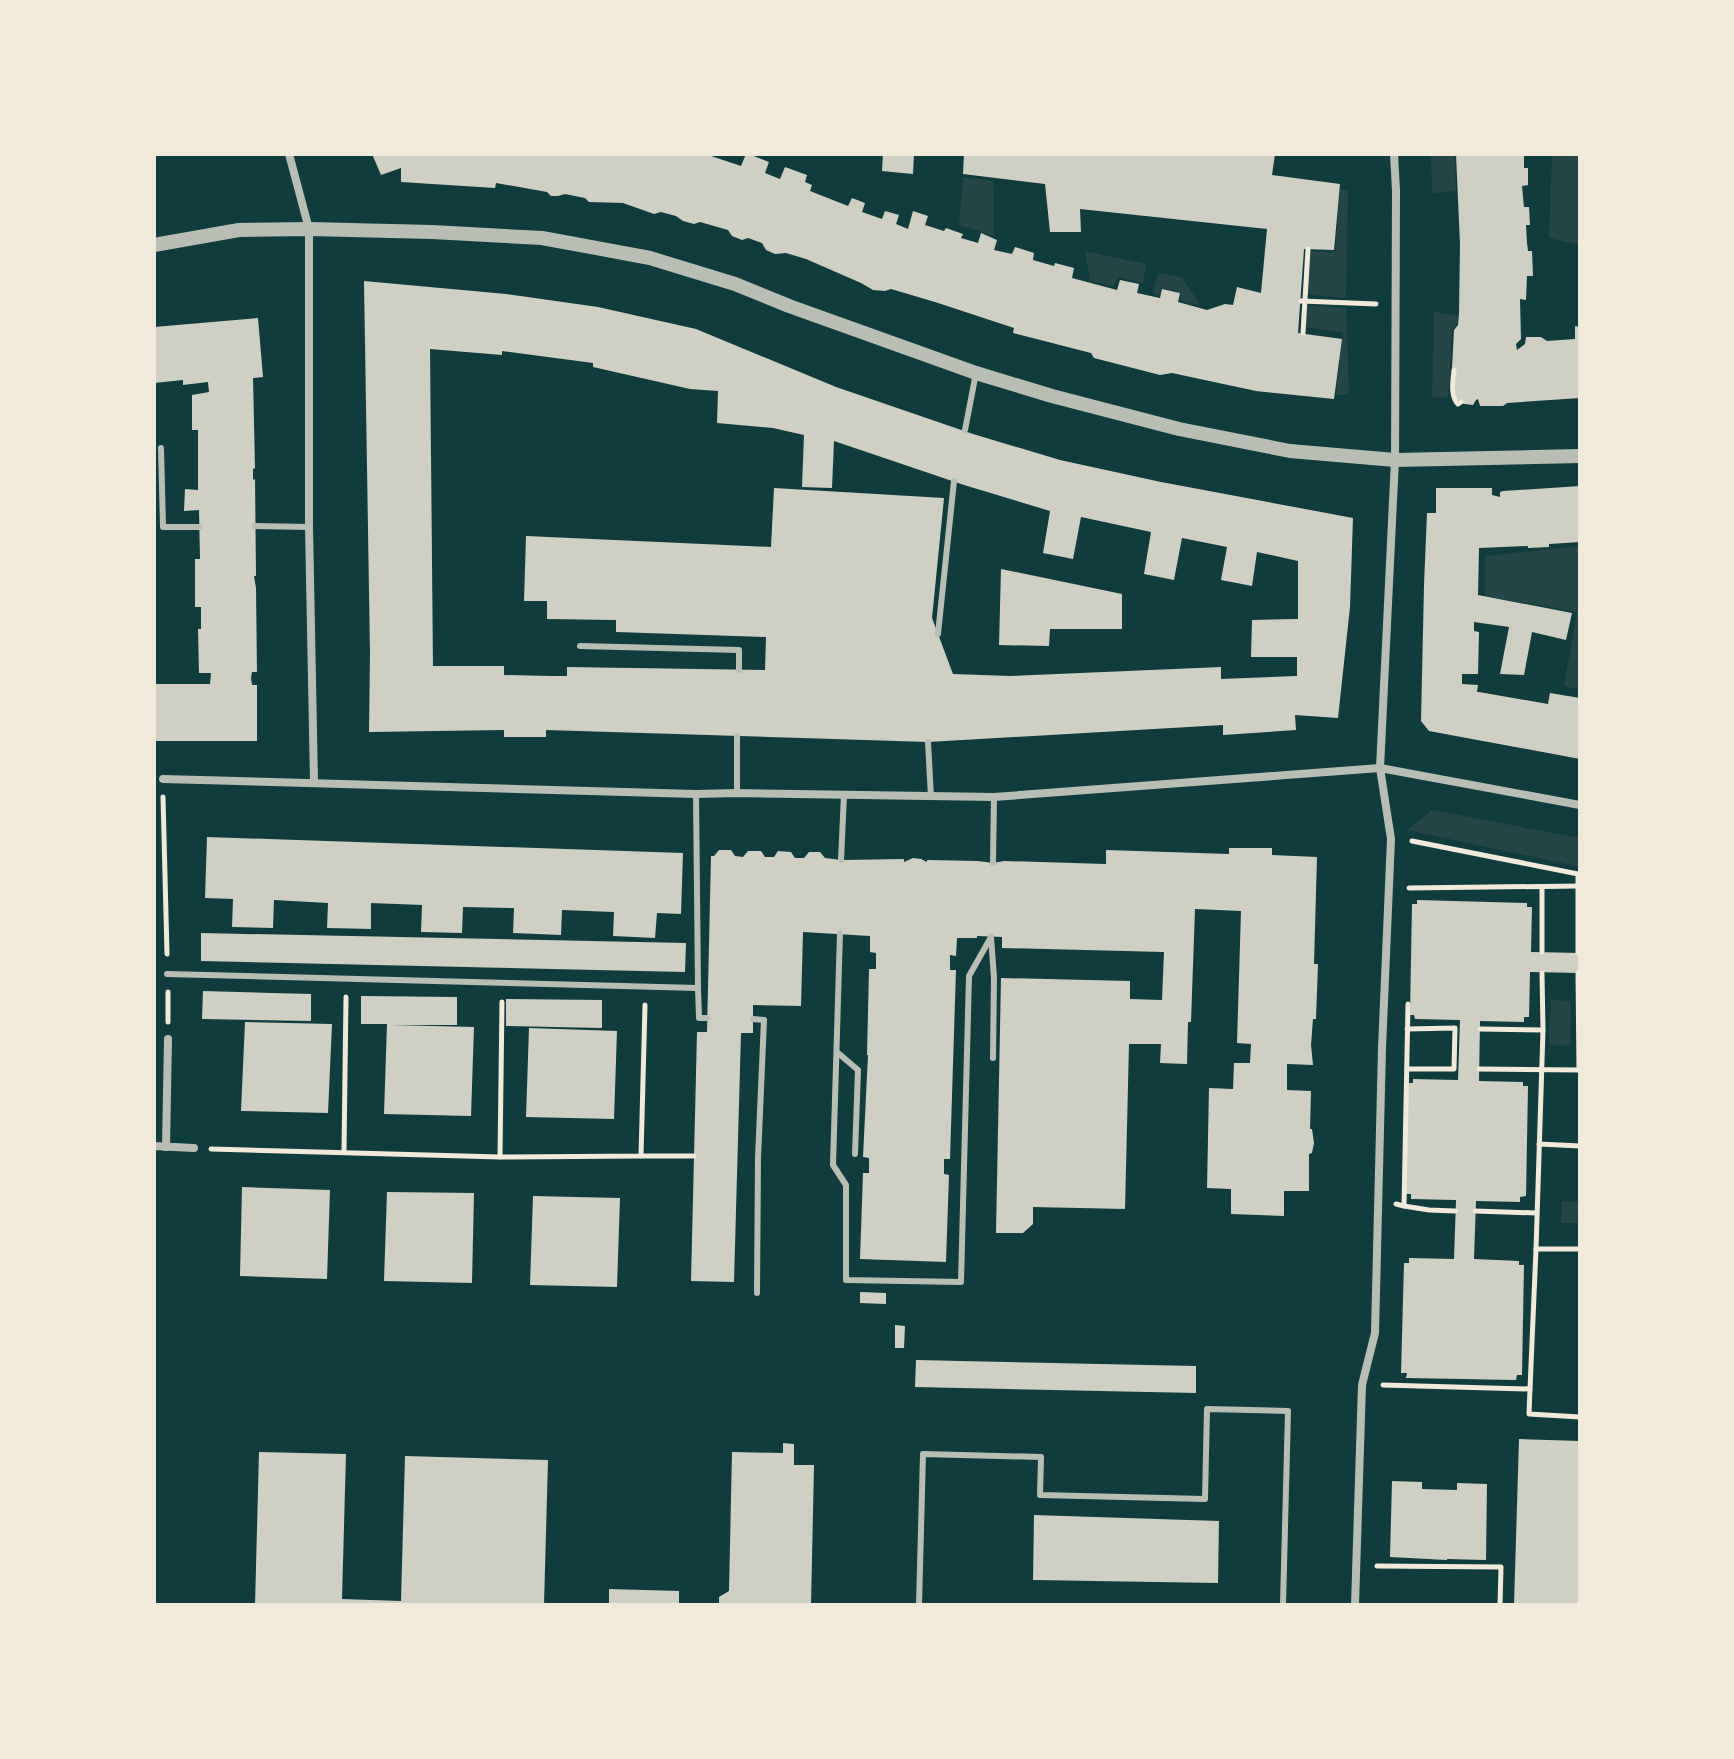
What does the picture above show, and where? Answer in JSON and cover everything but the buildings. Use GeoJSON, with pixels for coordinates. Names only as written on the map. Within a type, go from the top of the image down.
{"type":"FeatureCollection","features":[{"type":"Feature","properties":{"kind":"street"},"geometry":{"type":"LineString","coordinates":[[289,154],[309,229],[309,527],[314,782]]}},
{"type":"Feature","properties":{"kind":"street"},"geometry":{"type":"LineString","coordinates":[[1355,1605],[1362,1385],[1375,1333],[1391,839],[1380,768],[1395,460],[1394,154]]}},
{"type":"Feature","properties":{"kind":"street"},"geometry":{"type":"LineString","coordinates":[[154,245],[239,230],[432,232],[542,238],[650,258],[735,284],[976,373],[1179,429],[1290,451],[1395,460],[1580,456]]}},
{"type":"Feature","properties":{"kind":"street"},"geometry":{"type":"LineString","coordinates":[[163,779],[696,794],[994,797],[1380,768],[1580,805]]}},
{"type":"Feature","properties":{"kind":"street"},"geometry":{"type":"LineString","coordinates":[[166,1147],[168,1039]]}},
{"type":"Feature","properties":{"kind":"street"},"geometry":{"type":"LineString","coordinates":[[154,1146],[194,1148]]}},
{"type":"Feature","properties":{"kind":"lane"},"geometry":{"type":"LineString","coordinates":[[965,430],[976,373]]}},
{"type":"Feature","properties":{"kind":"lane"},"geometry":{"type":"LineString","coordinates":[[161,448],[163,527],[199,527]]}},
{"type":"Feature","properties":{"kind":"lane"},"geometry":{"type":"LineString","coordinates":[[938,634],[954,481]]}},
{"type":"Feature","properties":{"kind":"lane"},"geometry":{"type":"LineString","coordinates":[[255,526],[309,527]]}},
{"type":"Feature","properties":{"kind":"lane"},"geometry":{"type":"LineString","coordinates":[[580,646],[739,650],[739,670]]}},
{"type":"Feature","properties":{"kind":"lane"},"geometry":{"type":"LineString","coordinates":[[737,736],[737,793]]}},
{"type":"Feature","properties":{"kind":"lane"},"geometry":{"type":"LineString","coordinates":[[928,742],[931,797]]}},
{"type":"Feature","properties":{"kind":"lane"},"geometry":{"type":"LineString","coordinates":[[696,794],[699,1018],[707,1018]]}},
{"type":"Feature","properties":{"kind":"lane"},"geometry":{"type":"LineString","coordinates":[[841,860],[844,795]]}},
{"type":"Feature","properties":{"kind":"lane"},"geometry":{"type":"LineString","coordinates":[[993,863],[994,797]]}},
{"type":"Feature","properties":{"kind":"lane"},"geometry":{"type":"LineString","coordinates":[[840,933],[833,1165],[846,1185],[846,1280],[961,1282],[969,976],[991,937],[993,1058]]}},
{"type":"Feature","properties":{"kind":"lane"},"geometry":{"type":"LineString","coordinates":[[167,974],[698,988]]}},
{"type":"Feature","properties":{"kind":"lane"},"geometry":{"type":"LineString","coordinates":[[753,1019],[764,1020],[758,1158],[757,1293]]}},
{"type":"Feature","properties":{"kind":"lane"},"geometry":{"type":"LineString","coordinates":[[838,1053],[858,1070],[855,1154]]}},
{"type":"Feature","properties":{"kind":"lane"},"geometry":{"type":"LineString","coordinates":[[919,1605],[923,1454],[1041,1457],[1040,1495],[1205,1499],[1207,1409],[1288,1411],[1283,1605]]}},
{"type":"Feature","properties":{"kind":"path"},"geometry":{"type":"LineString","coordinates":[[1303,333],[1302,301],[1308,249]]}},
{"type":"Feature","properties":{"kind":"path"},"geometry":{"type":"LineString","coordinates":[[1302,301],[1396,305]]}},
{"type":"Feature","properties":{"kind":"path"},"geometry":{"type":"LineString","coordinates":[[1454,370],[1452,389],[1455,400],[1458,404],[1461,402]]}},
{"type":"Feature","properties":{"kind":"path"},"geometry":{"type":"LineString","coordinates":[[163,779],[168,1039]]}},
{"type":"Feature","properties":{"kind":"path"},"geometry":{"type":"LineString","coordinates":[[1391,839],[1578,874],[1578,953]]}},
{"type":"Feature","properties":{"kind":"path"},"geometry":{"type":"LineString","coordinates":[[1412,857],[1413,841]]}},
{"type":"Feature","properties":{"kind":"path"},"geometry":{"type":"LineString","coordinates":[[1422,889],[1579,886]]}},
{"type":"Feature","properties":{"kind":"path"},"geometry":{"type":"LineString","coordinates":[[1542,887],[1542,952]]}},
{"type":"Feature","properties":{"kind":"path"},"geometry":{"type":"LineString","coordinates":[[1542,973],[1542,1069],[1529,1414],[1580,1417]]}},
{"type":"Feature","properties":{"kind":"path"},"geometry":{"type":"LineString","coordinates":[[1479,1069],[1579,1070],[1578,973]]}},
{"type":"Feature","properties":{"kind":"path"},"geometry":{"type":"LineString","coordinates":[[344,1152],[346,978]]}},
{"type":"Feature","properties":{"kind":"path"},"geometry":{"type":"LineString","coordinates":[[500,1157],[502,982]]}},
{"type":"Feature","properties":{"kind":"path"},"geometry":{"type":"LineString","coordinates":[[1404,1206],[1408,998]]}},
{"type":"Feature","properties":{"kind":"path"},"geometry":{"type":"LineString","coordinates":[[1407,1029],[1457,1028],[1456,1069],[1407,1069]]}},
{"type":"Feature","properties":{"kind":"path"},"geometry":{"type":"LineString","coordinates":[[1480,1029],[1543,1030]]}},
{"type":"Feature","properties":{"kind":"path"},"geometry":{"type":"LineString","coordinates":[[641,1156],[645,1030]]}},
{"type":"Feature","properties":{"kind":"path"},"geometry":{"type":"LineString","coordinates":[[1539,1144],[1580,1146]]}},
{"type":"Feature","properties":{"kind":"path"},"geometry":{"type":"LineString","coordinates":[[194,1148],[500,1157],[694,1156]]}},
{"type":"Feature","properties":{"kind":"path"},"geometry":{"type":"LineString","coordinates":[[1379,1202],[1455,1211]]}},
{"type":"Feature","properties":{"kind":"path"},"geometry":{"type":"LineString","coordinates":[[1475,1211],[1537,1213]]}},
{"type":"Feature","properties":{"kind":"path"},"geometry":{"type":"LineString","coordinates":[[1536,1249],[1580,1249]]}},
{"type":"Feature","properties":{"kind":"path"},"geometry":{"type":"LineString","coordinates":[[1410,1385],[1530,1389]]}},
{"type":"Feature","properties":{"kind":"path"},"geometry":{"type":"LineString","coordinates":[[1356,1566],[1501,1567],[1500,1605]]}},
{"type":"Feature","properties":{"kind":"shaded area"},"geometry":{"type":"Polygon","coordinates":[[[1431,154],[1455,154],[1456,191],[1432,193],[1431,154]]]}},
{"type":"Feature","properties":{"kind":"shaded area"},"geometry":{"type":"Polygon","coordinates":[[[1552,154],[1580,154],[1580,245],[1549,238],[1552,154]]]}},
{"type":"Feature","properties":{"kind":"shaded area"},"geometry":{"type":"Polygon","coordinates":[[[963,177],[993,181],[994,236],[959,225],[963,177]]]}},
{"type":"Feature","properties":{"kind":"shaded area"},"geometry":{"type":"Polygon","coordinates":[[[1340,190],[1348,191],[1346,298],[1306,294],[1309,251],[1335,252],[1340,190]]]}},
{"type":"Feature","properties":{"kind":"shaded area"},"geometry":{"type":"Polygon","coordinates":[[[1085,251],[1146,264],[1143,283],[1118,277],[1114,286],[1090,281],[1085,251]]]}},
{"type":"Feature","properties":{"kind":"shaded area"},"geometry":{"type":"Polygon","coordinates":[[[1158,273],[1182,277],[1201,306],[1181,301],[1181,292],[1161,288],[1159,296],[1153,294],[1158,273]]]}},
{"type":"Feature","properties":{"kind":"shaded area"},"geometry":{"type":"Polygon","coordinates":[[[1306,305],[1346,308],[1349,392],[1345,395],[1336,395],[1343,333],[1305,327],[1306,305]]]}},
{"type":"Feature","properties":{"kind":"shaded area"},"geometry":{"type":"Polygon","coordinates":[[[1434,312],[1458,315],[1457,324],[1452,330],[1448,398],[1432,397],[1434,312]]]}},
{"type":"Feature","properties":{"kind":"shaded area"},"geometry":{"type":"Polygon","coordinates":[[[1580,546],[1580,690],[1564,686],[1577,612],[1485,596],[1485,556],[1580,546]]]}},
{"type":"Feature","properties":{"kind":"shaded area"},"geometry":{"type":"Polygon","coordinates":[[[1432,810],[1580,838],[1580,867],[1407,830],[1432,810]]]}},
{"type":"Feature","properties":{"kind":"shaded area"},"geometry":{"type":"Polygon","coordinates":[[[1551,1000],[1571,1001],[1570,1046],[1549,1045],[1551,1000]]]}},
{"type":"Feature","properties":{"kind":"shaded area"},"geometry":{"type":"Polygon","coordinates":[[[1562,1201],[1580,1202],[1580,1223],[1561,1223],[1562,1201]]]}}]}
